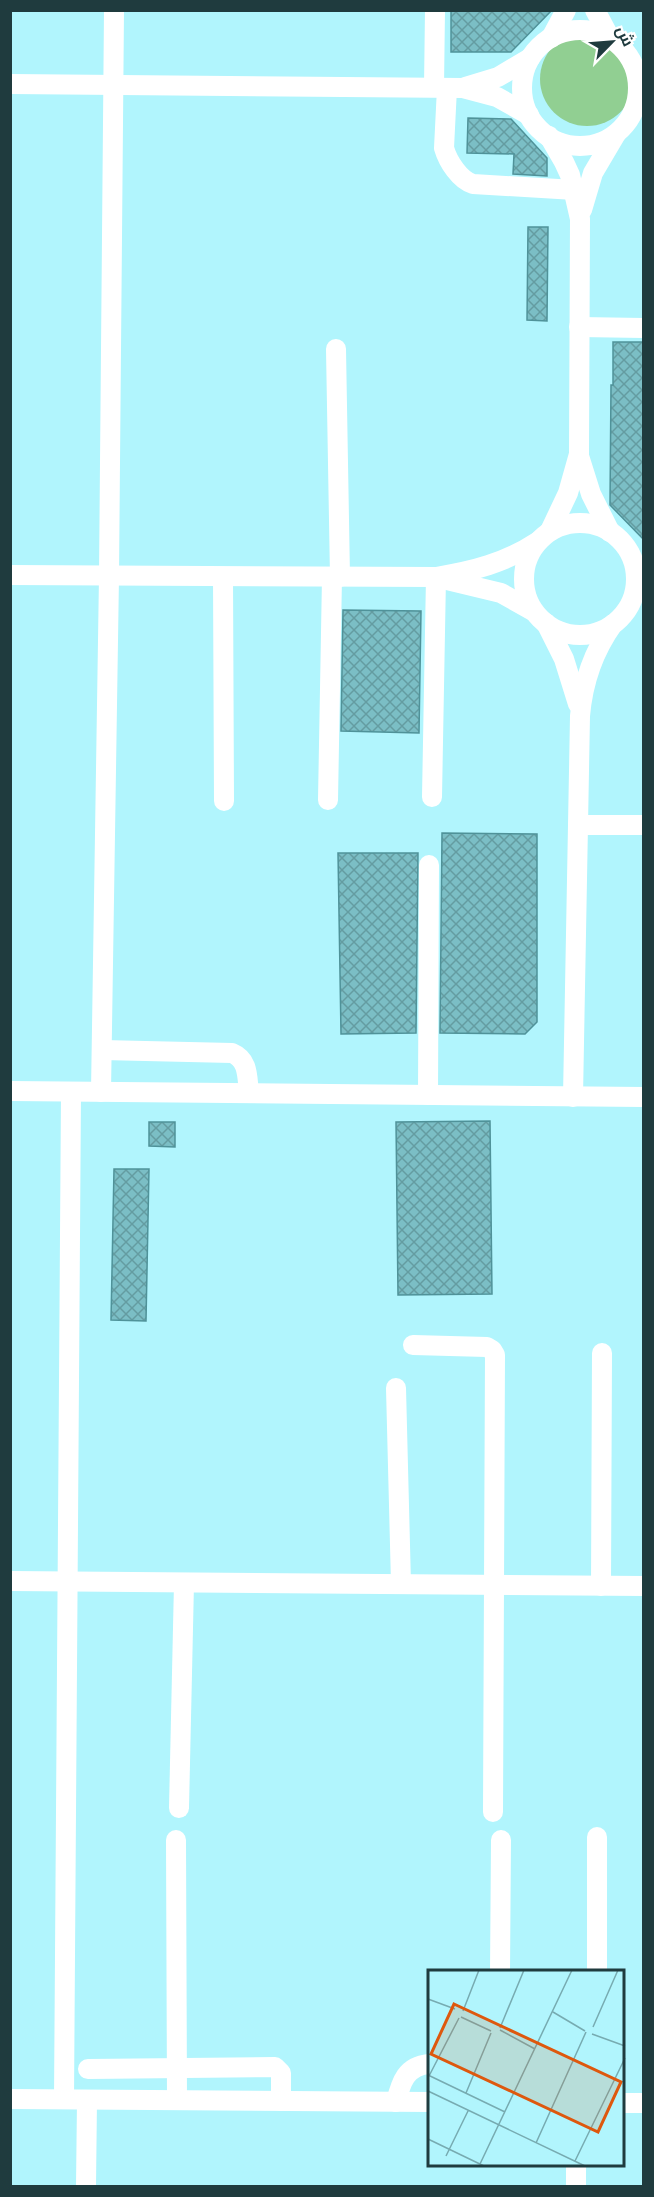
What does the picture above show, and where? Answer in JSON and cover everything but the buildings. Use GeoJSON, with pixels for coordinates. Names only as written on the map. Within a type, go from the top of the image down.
{"type":"FeatureCollection","features":[{"type":"Feature","properties":{"kind":"street"},"geometry":{"type":"LineString","coordinates":[[102,1092],[114,10]]}},
{"type":"Feature","properties":{"kind":"street"},"geometry":{"type":"LineString","coordinates":[[435,10],[448,88],[444,148],[447,157],[462,179],[473,184],[575,190]]}},
{"type":"Feature","properties":{"kind":"street"},"geometry":{"type":"LineString","coordinates":[[551,38],[566,10]]}},
{"type":"Feature","properties":{"kind":"street"},"geometry":{"type":"LineString","coordinates":[[580,219],[593,173],[630,122],[638,83],[636,62],[610,38],[595,10]]}},
{"type":"Feature","properties":{"kind":"street"},"geometry":{"type":"LineString","coordinates":[[610,38],[586,31],[562,33],[551,38],[539,47],[531,58],[522,87],[524,101],[537,127],[562,143],[576,146],[591,145],[605,140],[630,122]]}},
{"type":"Feature","properties":{"kind":"street"},"geometry":{"type":"LineString","coordinates":[[448,88],[498,77],[531,58]]}},
{"type":"Feature","properties":{"kind":"street"},"geometry":{"type":"LineString","coordinates":[[10,84],[448,88],[497,97],[529,115]]}},
{"type":"Feature","properties":{"kind":"street"},"geometry":{"type":"LineString","coordinates":[[549,136],[564,162],[575,190],[580,219],[579,454],[567,494],[544,537],[529,555],[524,576],[527,597],[564,659],[580,716]]}},
{"type":"Feature","properties":{"kind":"street"},"geometry":{"type":"LineString","coordinates":[[579,327],[644,328]]}},
{"type":"Feature","properties":{"kind":"street"},"geometry":{"type":"LineString","coordinates":[[328,800],[336,577],[336,349]]}},
{"type":"Feature","properties":{"kind":"street"},"geometry":{"type":"LineString","coordinates":[[573,1097],[580,716],[584,683],[589,667],[604,638],[633,599],[636,577],[631,556],[617,538],[591,494],[579,454]]}},
{"type":"Feature","properties":{"kind":"street"},"geometry":{"type":"LineString","coordinates":[[10,575],[436,577],[485,568],[503,562],[565,525],[580,523],[596,525],[644,558]]}},
{"type":"Feature","properties":{"kind":"street"},"geometry":{"type":"LineString","coordinates":[[223,576],[224,801]]}},
{"type":"Feature","properties":{"kind":"street"},"geometry":{"type":"LineString","coordinates":[[436,577],[501,593],[558,631],[572,634],[586,635],[601,631],[644,600]]}},
{"type":"Feature","properties":{"kind":"street"},"geometry":{"type":"LineString","coordinates":[[432,797],[436,577]]}},
{"type":"Feature","properties":{"kind":"street"},"geometry":{"type":"LineString","coordinates":[[578,825],[644,825]]}},
{"type":"Feature","properties":{"kind":"street"},"geometry":{"type":"LineString","coordinates":[[428,1095],[429,865]]}},
{"type":"Feature","properties":{"kind":"street"},"geometry":{"type":"LineString","coordinates":[[102,1050],[232,1053],[245,1063],[249,1093]]}},
{"type":"Feature","properties":{"kind":"street"},"geometry":{"type":"LineString","coordinates":[[10,1091],[644,1097]]}},
{"type":"Feature","properties":{"kind":"street"},"geometry":{"type":"LineString","coordinates":[[64,2099],[71,1092]]}},
{"type":"Feature","properties":{"kind":"street"},"geometry":{"type":"LineString","coordinates":[[413,1344],[487,1347],[495,1355],[494,1812]]}},
{"type":"Feature","properties":{"kind":"street"},"geometry":{"type":"LineString","coordinates":[[601,1586],[602,1353]]}},
{"type":"Feature","properties":{"kind":"street"},"geometry":{"type":"LineString","coordinates":[[396,1388],[402,1584]]}},
{"type":"Feature","properties":{"kind":"street"},"geometry":{"type":"LineString","coordinates":[[10,1581],[644,1586]]}},
{"type":"Feature","properties":{"kind":"street"},"geometry":{"type":"LineString","coordinates":[[178,1808],[184,1583]]}},
{"type":"Feature","properties":{"kind":"street"},"geometry":{"type":"LineString","coordinates":[[597,1837],[597,1970]]}},
{"type":"Feature","properties":{"kind":"street"},"geometry":{"type":"LineString","coordinates":[[176,1840],[177,2100]]}},
{"type":"Feature","properties":{"kind":"street"},"geometry":{"type":"LineString","coordinates":[[500,1970],[501,1840]]}},
{"type":"Feature","properties":{"kind":"street"},"geometry":{"type":"LineString","coordinates":[[396,2102],[401,2082],[408,2072],[428,2064]]}},
{"type":"Feature","properties":{"kind":"street"},"geometry":{"type":"LineString","coordinates":[[88,2069],[275,2067],[281,2073],[281,2101]]}},
{"type":"Feature","properties":{"kind":"street"},"geometry":{"type":"LineString","coordinates":[[10,2099],[428,2102]]}},
{"type":"Feature","properties":{"kind":"street"},"geometry":{"type":"LineString","coordinates":[[86,2187],[87,2100]]}},
{"type":"Feature","properties":{"kind":"street"},"geometry":{"type":"LineString","coordinates":[[624,2103],[644,2103]]}},
{"type":"Feature","properties":{"kind":"street"},"geometry":{"type":"LineString","coordinates":[[576,2167],[576,2187]]}},
{"type":"Feature","properties":{"kind":"green space"},"geometry":{"type":"Polygon","coordinates":[[[587,32],[605,36],[620,46],[630,61],[634,79],[630,97],[620,112],[605,122],[587,126],[569,122],[554,112],[544,97],[540,79],[544,61],[554,46],[569,36],[587,32]]]}}]}
